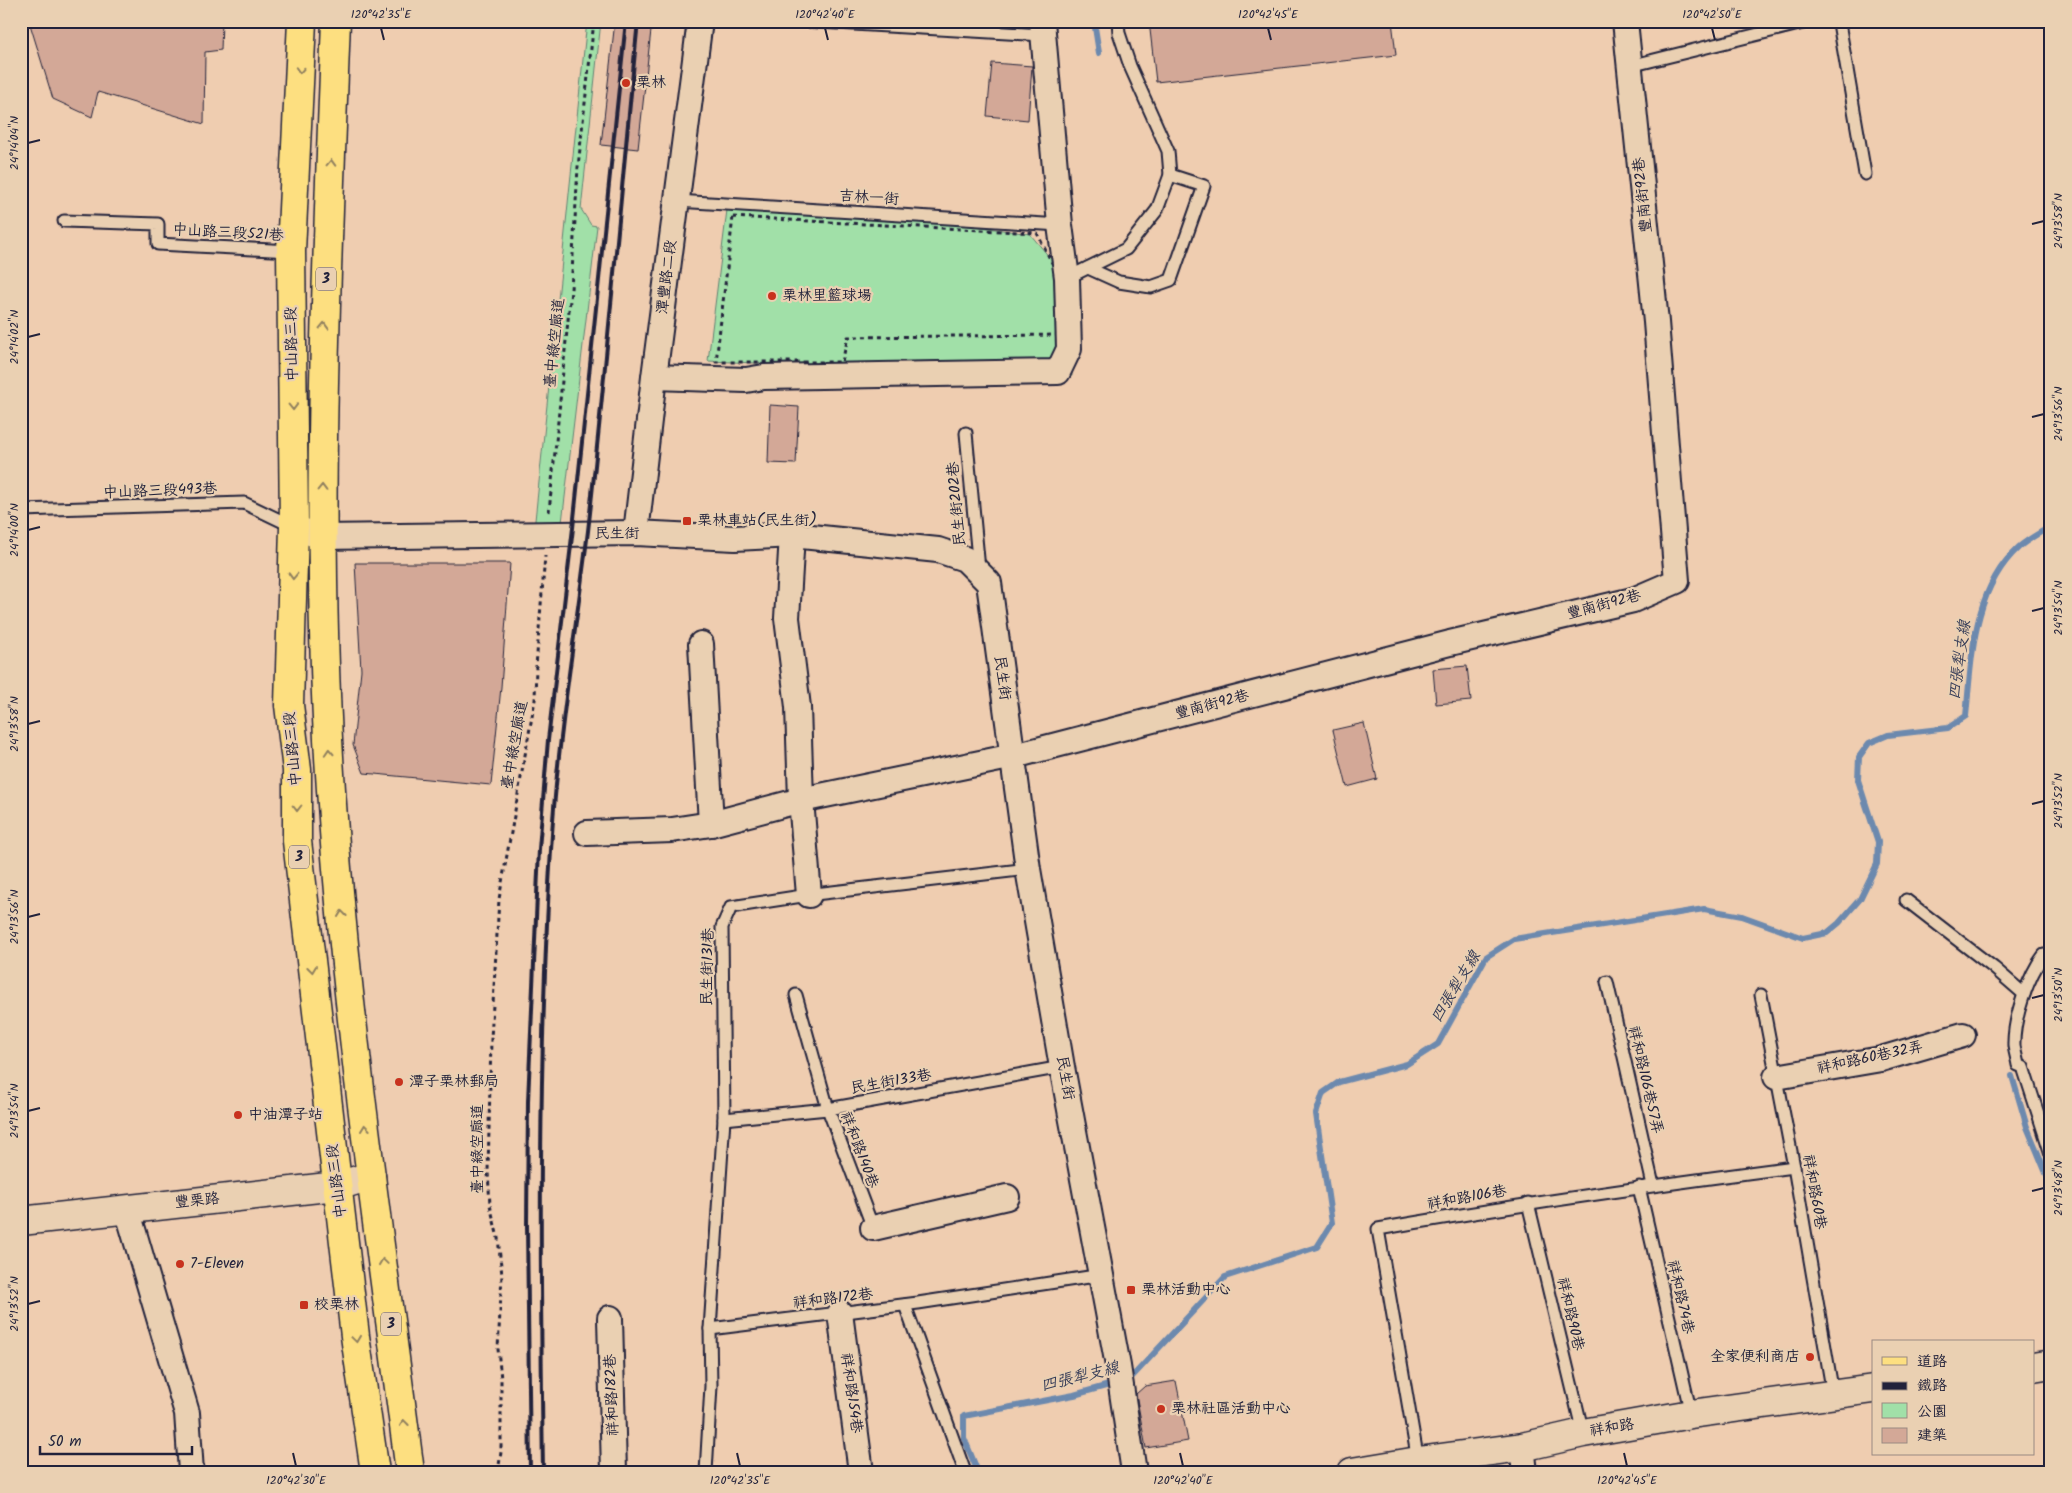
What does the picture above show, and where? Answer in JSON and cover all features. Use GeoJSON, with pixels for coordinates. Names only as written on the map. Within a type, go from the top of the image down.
{"type":"FeatureCollection","features":[{"type":"Feature","properties":{"kind":"main road","name":"中山路三段"},"geometry":{"type":"LineString","coordinates":[[302,21],[291,251],[294,527],[289,705],[297,770],[297,841],[337,1186],[375,1472]]}},
{"type":"Feature","properties":{"kind":"main road","name":"中山路三段"},"geometry":{"type":"LineString","coordinates":[[336,21],[323,355],[321,537],[332,818],[350,1000],[410,1472]]}},
{"type":"Feature","properties":{"kind":"street","name":"潭豐路二段"},"geometry":{"type":"LineString","coordinates":[[636,533],[700,21]]}},
{"type":"Feature","properties":{"kind":"street","name":"豐南街92巷"},"geometry":{"type":"LineString","coordinates":[[1014,756],[1450,643],[1633,600],[1677,581],[1656,322],[1625,21]]}},
{"type":"Feature","properties":{"kind":"street"},"geometry":{"type":"LineString","coordinates":[[654,377],[746,380],[764,377],[1058,372],[1069,349],[1077,273],[1060,225],[1043,28]]}},
{"type":"Feature","properties":{"kind":"street","name":"民生街"},"geometry":{"type":"LineString","coordinates":[[294,527],[321,537],[636,533],[735,538],[792,535],[938,550],[965,559],[989,584],[1028,869],[1062,1067],[1118,1366],[1134,1472]]}},
{"type":"Feature","properties":{"kind":"street"},"geometry":{"type":"LineString","coordinates":[[792,535],[787,618],[798,707],[801,800],[809,895]]}},
{"type":"Feature","properties":{"kind":"street"},"geometry":{"type":"LineString","coordinates":[[701,644],[711,824]]}},
{"type":"Feature","properties":{"kind":"street"},"geometry":{"type":"LineString","coordinates":[[587,833],[672,830],[711,824],[801,800],[1014,756]]}},
{"type":"Feature","properties":{"kind":"street","name":"祥和路60巷32弄"},"geometry":{"type":"LineString","coordinates":[[1776,1077],[1881,1059],[1963,1035]]}},
{"type":"Feature","properties":{"kind":"street","name":"豐栗路"},"geometry":{"type":"LineString","coordinates":[[21,1220],[337,1186],[371,1176]]}},
{"type":"Feature","properties":{"kind":"street"},"geometry":{"type":"LineString","coordinates":[[872,1228],[1007,1197]]}},
{"type":"Feature","properties":{"kind":"street"},"geometry":{"type":"LineString","coordinates":[[127,1209],[187,1414],[191,1472]]}},
{"type":"Feature","properties":{"kind":"street","name":"祥和路154巷"},"geometry":{"type":"LineString","coordinates":[[840,1313],[861,1472]]}},
{"type":"Feature","properties":{"kind":"street","name":"祥和路182巷"},"geometry":{"type":"LineString","coordinates":[[610,1318],[614,1472]]}},
{"type":"Feature","properties":{"kind":"street"},"geometry":{"type":"LineString","coordinates":[[2034,1367],[2051,1364]]}},
{"type":"Feature","properties":{"kind":"street","name":"祥和路"},"geometry":{"type":"LineString","coordinates":[[1352,1472],[1418,1461],[1523,1460],[1583,1432],[1691,1414],[1872,1390]]}},
{"type":"Feature","properties":{"kind":"lane"},"geometry":{"type":"LineString","coordinates":[[802,21],[1043,28]]}},
{"type":"Feature","properties":{"kind":"lane"},"geometry":{"type":"LineString","coordinates":[[1077,273],[1126,248],[1157,210],[1170,175],[1168,151],[1130,66],[1119,33],[1118,21]]}},
{"type":"Feature","properties":{"kind":"lane"},"geometry":{"type":"LineString","coordinates":[[1630,66],[1811,21]]}},
{"type":"Feature","properties":{"kind":"lane"},"geometry":{"type":"LineString","coordinates":[[1837,21],[1839,23],[1865,174]]}},
{"type":"Feature","properties":{"kind":"lane"},"geometry":{"type":"LineString","coordinates":[[1077,273],[1151,287],[1171,280],[1204,186],[1170,175]]}},
{"type":"Feature","properties":{"kind":"lane","name":"吉林一街"},"geometry":{"type":"LineString","coordinates":[[677,201],[1060,225]]}},
{"type":"Feature","properties":{"kind":"lane","name":"中山路三段521巷"},"geometry":{"type":"LineString","coordinates":[[64,221],[158,224],[158,244],[291,251]]}},
{"type":"Feature","properties":{"kind":"lane","name":"民生街202巷"},"geometry":{"type":"LineString","coordinates":[[966,432],[979,573]]}},
{"type":"Feature","properties":{"kind":"lane","name":"中山路三段493巷"},"geometry":{"type":"LineString","coordinates":[[21,510],[244,503],[294,527]]}},
{"type":"Feature","properties":{"kind":"lane","name":"民生街131巷"},"geometry":{"type":"LineString","coordinates":[[710,1329],[724,1120],[722,927],[731,907],[809,895],[1028,869]]}},
{"type":"Feature","properties":{"kind":"lane"},"geometry":{"type":"LineString","coordinates":[[1906,900],[1994,968],[2024,994]]}},
{"type":"Feature","properties":{"kind":"lane"},"geometry":{"type":"LineString","coordinates":[[2044,955],[2030,977],[2024,994],[2014,1045],[2018,1065],[2023,1067],[2051,1154]]}},
{"type":"Feature","properties":{"kind":"lane","name":"祥和路106巷57弄"},"geometry":{"type":"LineString","coordinates":[[1607,982],[1653,1185]]}},
{"type":"Feature","properties":{"kind":"lane","name":"祥和路140巷"},"geometry":{"type":"LineString","coordinates":[[796,995],[828,1108],[872,1228]]}},
{"type":"Feature","properties":{"kind":"lane","name":"祥和路60巷"},"geometry":{"type":"LineString","coordinates":[[1761,995],[1794,1167],[1833,1394]]}},
{"type":"Feature","properties":{"kind":"lane","name":"民生街133巷"},"geometry":{"type":"LineString","coordinates":[[724,1120],[828,1108],[1062,1067]]}},
{"type":"Feature","properties":{"kind":"lane","name":"祥和路106巷"},"geometry":{"type":"LineString","coordinates":[[1418,1461],[1378,1229],[1528,1203],[1794,1167]]}},
{"type":"Feature","properties":{"kind":"lane","name":"祥和路74巷"},"geometry":{"type":"LineString","coordinates":[[1639,1187],[1691,1414]]}},
{"type":"Feature","properties":{"kind":"lane","name":"祥和路90巷"},"geometry":{"type":"LineString","coordinates":[[1528,1203],[1583,1432]]}},
{"type":"Feature","properties":{"kind":"lane","name":"祥和路172巷"},"geometry":{"type":"LineString","coordinates":[[710,1329],[905,1305],[1102,1275]]}},
{"type":"Feature","properties":{"kind":"lane"},"geometry":{"type":"LineString","coordinates":[[905,1305],[965,1472]]}},
{"type":"Feature","properties":{"kind":"lane"},"geometry":{"type":"LineString","coordinates":[[706,1472],[711,1386],[710,1329]]}},
{"type":"Feature","properties":{"kind":"path","name":"臺中綠空廊道"},"geometry":{"type":"LineString","coordinates":[[498,1472],[501,1452],[501,1380],[498,1349],[502,1275],[498,1238],[490,1205],[487,1141],[494,964],[499,899],[535,700],[546,534],[571,290],[578,167],[594,21]]}},
{"type":"Feature","properties":{"kind":"path"},"geometry":{"type":"LineString","coordinates":[[733,217],[1037,233],[1060,279],[1063,335],[848,337],[842,362],[716,362],[733,217]]}},
{"type":"Feature","properties":{"kind":"green space"},"geometry":{"type":"Polygon","coordinates":[[[587,21],[601,21],[581,209],[591,225],[597,226],[561,531],[534,530],[587,21]]]}},
{"type":"Feature","properties":{"kind":"green space"},"geometry":{"type":"Polygon","coordinates":[[[728,202],[974,226],[1030,234],[1067,278],[1069,349],[1072,376],[708,361],[728,202]]]}},
{"type":"Feature","properties":{"kind":"building"},"geometry":{"type":"Polygon","coordinates":[[[29,21],[222,21],[221,50],[205,52],[204,124],[98,92],[92,117],[53,99],[29,21]]]}},
{"type":"Feature","properties":{"kind":"building","name":"栗林"},"geometry":{"type":"Polygon","coordinates":[[[615,21],[652,21],[638,149],[601,145],[615,21]]]}},
{"type":"Feature","properties":{"kind":"building"},"geometry":{"type":"Polygon","coordinates":[[[1149,21],[1392,21],[1396,55],[1156,82],[1149,21]]]}},
{"type":"Feature","properties":{"kind":"building"},"geometry":{"type":"Polygon","coordinates":[[[992,63],[1032,66],[1028,120],[987,116],[992,63]]]}},
{"type":"Feature","properties":{"kind":"building"},"geometry":{"type":"Polygon","coordinates":[[[770,405],[799,407],[796,464],[768,463],[770,405]]]}},
{"type":"Feature","properties":{"kind":"building"},"geometry":{"type":"Polygon","coordinates":[[[355,563],[510,563],[501,687],[491,785],[364,773],[353,745],[361,670],[355,563]]]}},
{"type":"Feature","properties":{"kind":"building"},"geometry":{"type":"Polygon","coordinates":[[[1467,666],[1471,701],[1436,704],[1433,669],[1467,666]]]}},
{"type":"Feature","properties":{"kind":"building"},"geometry":{"type":"Polygon","coordinates":[[[1364,723],[1377,779],[1347,787],[1333,730],[1364,723]]]}},
{"type":"Feature","properties":{"kind":"building","name":"栗林社區活動中心"},"geometry":{"type":"Polygon","coordinates":[[[1176,1381],[1188,1441],[1146,1448],[1136,1394],[1145,1386],[1176,1381]]]}},
{"type":"Feature","properties":{"kind":"waterway"},"geometry":{"type":"LineString","coordinates":[[1094,21],[1099,53]]}},
{"type":"Feature","properties":{"kind":"waterway","name":"四張犁支線"},"geometry":{"type":"LineString","coordinates":[[1126,1380],[1130,1379],[1225,1277],[1317,1247],[1332,1223],[1316,1114],[1323,1093],[1339,1082],[1407,1064],[1438,1044],[1486,957],[1514,939],[1704,909],[1742,916],[1803,938],[1827,933],[1839,923],[1860,899],[1877,864],[1878,842],[1858,780],[1859,757],[1869,743],[1888,735],[1948,728],[1966,716],[1977,626],[1983,604],[1992,583],[2003,564],[2019,547],[2051,526]]}},
{"type":"Feature","properties":{"kind":"waterway"},"geometry":{"type":"LineString","coordinates":[[2045,952],[2051,946]]}},
{"type":"Feature","properties":{"kind":"waterway"},"geometry":{"type":"LineString","coordinates":[[2012,1076],[2027,1127],[2051,1185]]}},
{"type":"Feature","properties":{"kind":"waterway","name":"四張犁支線"},"geometry":{"type":"LineString","coordinates":[[978,1472],[964,1438],[964,1416],[1074,1395],[1116,1383]]}},
{"type":"Feature","properties":{"kind":"railway"},"geometry":{"type":"LineString","coordinates":[[530,1472],[527,1226],[528,1101],[539,849],[548,740],[573,528],[626,21]]}},
{"type":"Feature","properties":{"kind":"railway"},"geometry":{"type":"LineString","coordinates":[[543,1472],[542,1083],[551,850],[562,730],[595,467],[638,21]]}},
{"type":"Feature","properties":{"kind":"place","name":"栗林"},"geometry":{"type":"Point","coordinates":[626,83]}},
{"type":"Feature","properties":{"kind":"place","name":"栗林里籃球場"},"geometry":{"type":"Point","coordinates":[772,296]}},
{"type":"Feature","properties":{"kind":"place","name":"栗林車站(民生街)"},"geometry":{"type":"Point","coordinates":[687,521]}},
{"type":"Feature","properties":{"kind":"place","name":"潭子栗林郵局"},"geometry":{"type":"Point","coordinates":[399,1082]}},
{"type":"Feature","properties":{"kind":"place","name":"中油潭子站"},"geometry":{"type":"Point","coordinates":[238,1115]}},
{"type":"Feature","properties":{"kind":"place","name":"7-Eleven"},"geometry":{"type":"Point","coordinates":[180,1264]}},
{"type":"Feature","properties":{"kind":"place","name":"栗林活動中心"},"geometry":{"type":"Point","coordinates":[1131,1290]}},
{"type":"Feature","properties":{"kind":"place","name":"校栗林"},"geometry":{"type":"Point","coordinates":[304,1305]}},
{"type":"Feature","properties":{"kind":"place","name":"全家便利商店"},"geometry":{"type":"Point","coordinates":[1810,1357]}},
{"type":"Feature","properties":{"kind":"place","name":"栗林社區活動中心"},"geometry":{"type":"Point","coordinates":[1161,1409]}}]}
